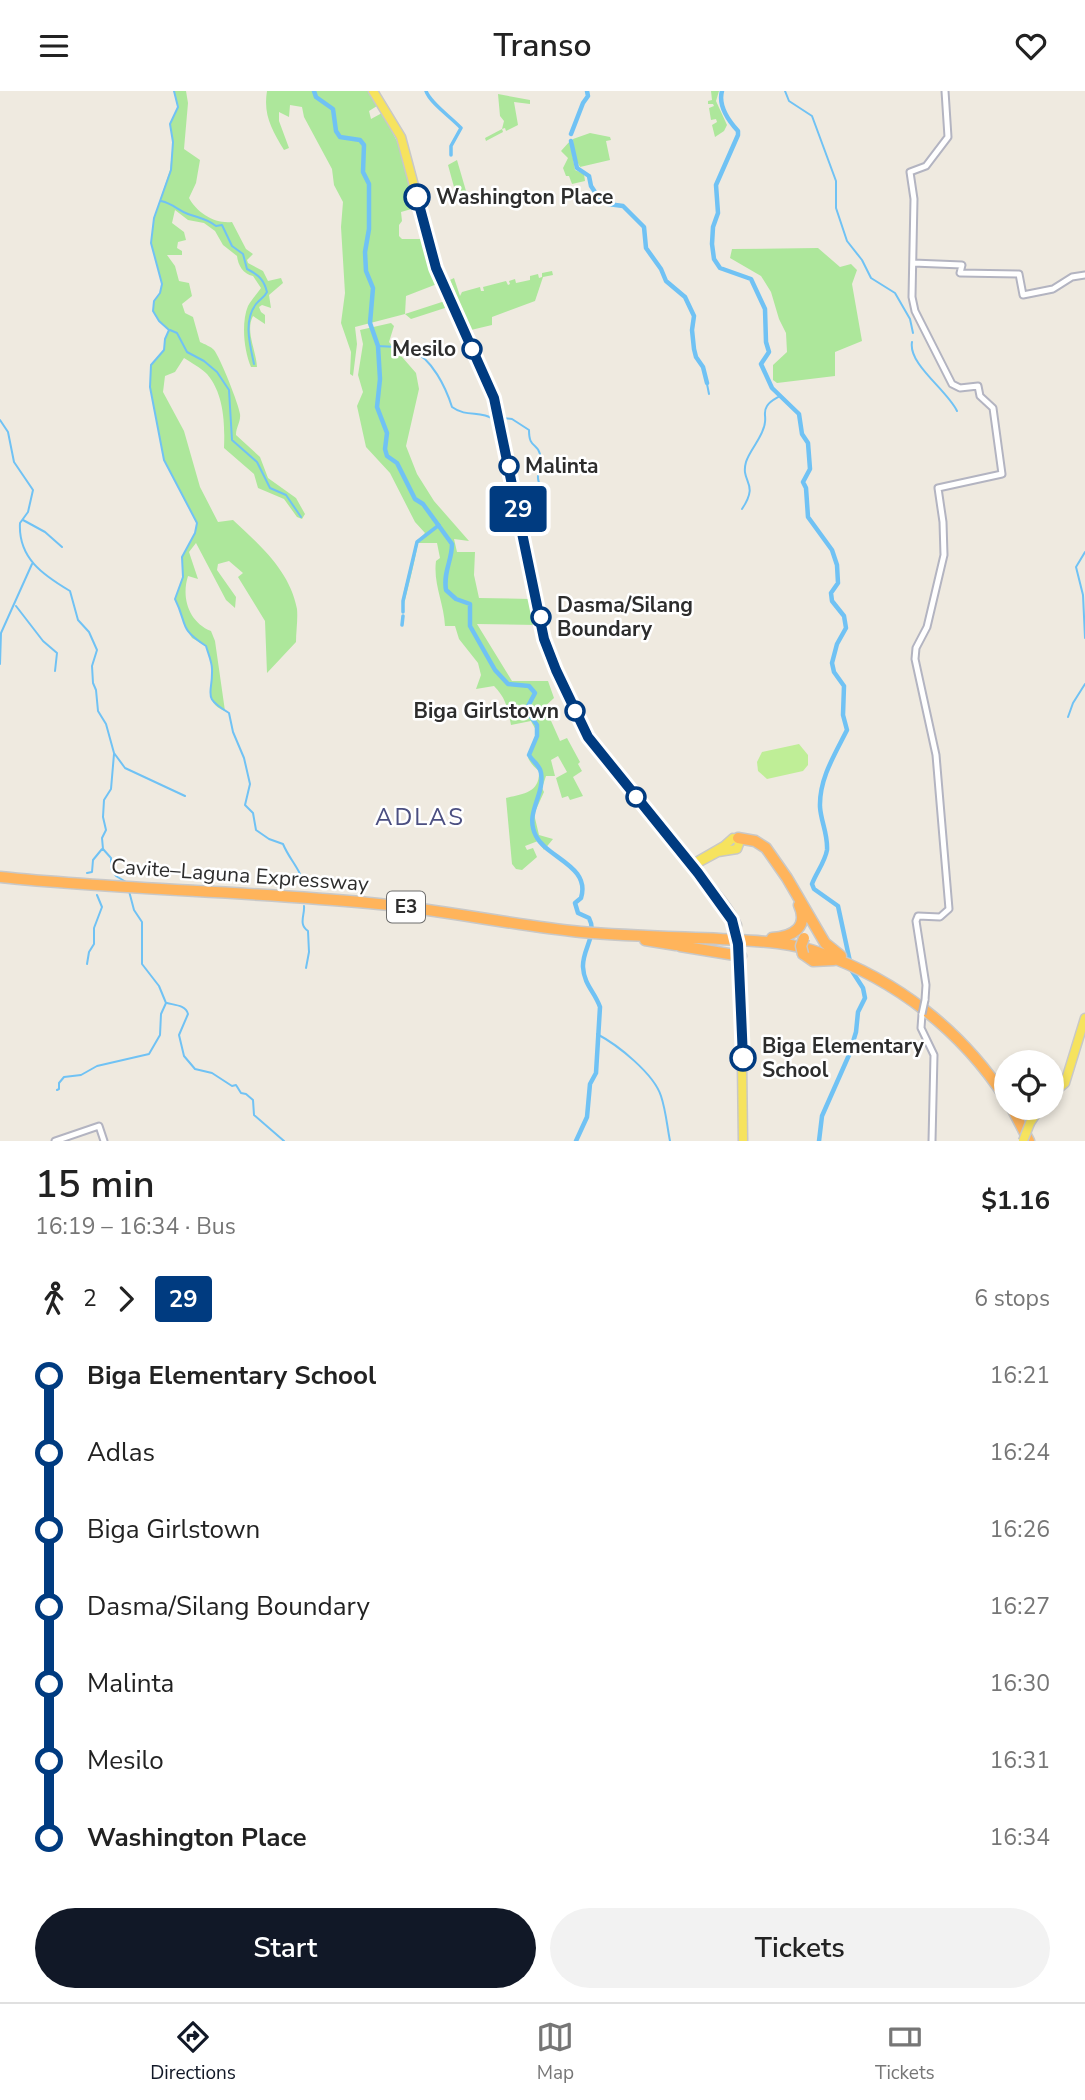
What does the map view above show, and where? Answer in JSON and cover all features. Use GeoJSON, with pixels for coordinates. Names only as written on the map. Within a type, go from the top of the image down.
{"type":"FeatureCollection","features":[{"type":"Feature","properties":{"kind":"highway"},"geometry":{"type":"LineString","coordinates":[[755,841],[767,849],[825,943],[839,958],[813,961],[803,954],[801,946],[807,920],[799,904],[761,848],[749,844],[735,844],[755,841]]}},
{"type":"Feature","properties":{"kind":"highway","name":"Cavite–Laguna Expressway"},"geometry":{"type":"LineString","coordinates":[[0,875],[366,902],[591,930],[789,944],[839,958]]}},
{"type":"Feature","properties":{"kind":"highway"},"geometry":{"type":"LineString","coordinates":[[753,937],[782,937],[795,933],[803,920],[799,904]]}},
{"type":"Feature","properties":{"kind":"highway"},"geometry":{"type":"LineString","coordinates":[[591,930],[740,956]]}},
{"type":"Feature","properties":{"kind":"highway","name":"Cavite–Laguna Expressway"},"geometry":{"type":"LineString","coordinates":[[591,930],[753,937],[796,942],[859,967],[907,992],[938,1016],[980,1059],[994,1078]]}},
{"type":"Feature","properties":{"kind":"highway","name":"Cavite–Laguna Expressway"},"geometry":{"type":"LineString","coordinates":[[859,967],[904,995],[945,1026],[978,1060],[994,1082]]}},
{"type":"Feature","properties":{"kind":"highway"},"geometry":{"type":"LineString","coordinates":[[1019,1120],[1030,1141]]}},
{"type":"Feature","properties":{"kind":"main road"},"geometry":{"type":"LineString","coordinates":[[372,91],[396,132],[405,158],[430,261],[494,398],[541,626],[553,665],[588,737],[694,864],[728,909],[735,925],[740,944],[743,1141]]}},
{"type":"Feature","properties":{"kind":"main road"},"geometry":{"type":"LineString","coordinates":[[694,864],[735,844]]}},
{"type":"Feature","properties":{"kind":"main road"},"geometry":{"type":"LineString","coordinates":[[1064,1084],[1085,1018]]}},
{"type":"Feature","properties":{"kind":"main road"},"geometry":{"type":"LineString","coordinates":[[1023,1141],[1032,1120]]}},
{"type":"Feature","properties":{"kind":"street"},"geometry":{"type":"LineString","coordinates":[[932,1141],[934,1055],[921,1028],[926,985],[916,921],[918,916],[940,918],[949,909],[936,755],[915,653],[927,627],[944,555],[938,488],[1002,474],[993,408],[980,396],[978,386],[956,387],[948,379],[913,304],[914,190],[910,172],[926,166],[948,137],[945,91]]}},
{"type":"Feature","properties":{"kind":"street"},"geometry":{"type":"LineString","coordinates":[[913,263],[961,265],[960,273],[1018,276],[1023,295],[1053,289],[1072,277],[1085,275]]}},
{"type":"Feature","properties":{"kind":"street"},"geometry":{"type":"LineString","coordinates":[[55,1141],[99,1126],[104,1141]]}},
{"type":"Feature","properties":{"kind":"green space"},"geometry":{"type":"Polygon","coordinates":[[[174,91],[186,91],[188,103],[184,149],[200,160],[196,183],[189,198],[207,216],[232,222],[246,249],[253,254],[247,260],[248,263],[263,271],[268,281],[281,278],[283,283],[269,295],[271,308],[262,305],[259,307],[265,315],[265,324],[253,316],[250,334],[257,367],[251,367],[245,345],[245,320],[248,306],[261,288],[253,276],[242,269],[237,256],[223,245],[215,231],[204,223],[188,220],[175,210],[172,223],[184,232],[186,240],[178,242],[177,248],[182,251],[182,255],[167,255],[175,266],[179,281],[189,283],[192,296],[182,304],[185,313],[193,317],[200,342],[214,350],[229,381],[240,414],[236,435],[260,457],[268,478],[296,498],[305,514],[302,519],[297,517],[284,499],[258,488],[254,474],[224,448],[224,419],[217,390],[207,374],[184,358],[175,372],[165,376],[163,392],[184,431],[200,487],[218,522],[233,520],[281,571],[297,609],[296,642],[267,673],[265,621],[238,577],[243,573],[229,561],[218,564],[217,570],[236,597],[235,608],[226,600],[196,543],[189,552],[198,579],[188,576],[186,601],[197,622],[211,631],[215,641],[225,711],[218,708],[212,699],[212,667],[206,646],[192,638],[175,599],[183,577],[182,557],[197,524],[164,460],[150,387],[151,365],[164,350],[169,330],[153,311],[154,301],[162,284],[151,243],[154,218],[170,170],[173,142],[170,124],[178,107],[174,91]]]}},
{"type":"Feature","properties":{"kind":"green space"},"geometry":{"type":"Polygon","coordinates":[[[267,91],[368,91],[377,106],[369,111],[371,119],[382,113],[398,143],[415,208],[401,212],[399,236],[402,239],[423,239],[437,284],[406,296],[405,314],[355,327],[357,344],[353,376],[350,374],[351,352],[341,323],[345,293],[341,227],[343,202],[334,185],[332,169],[304,117],[302,107],[290,105],[289,117],[279,112],[279,121],[289,148],[284,150],[267,115],[267,91]]]}},
{"type":"Feature","properties":{"kind":"green space"},"geometry":{"type":"Polygon","coordinates":[[[711,91],[719,91],[716,101],[727,125],[724,131],[715,137],[712,125],[717,122],[716,119],[711,120],[709,108],[714,106],[708,104],[708,101],[712,100],[711,91]]]}},
{"type":"Feature","properties":{"kind":"green space"},"geometry":{"type":"Polygon","coordinates":[[[498,94],[530,100],[530,104],[514,102],[518,125],[506,131],[505,128],[502,129],[504,121],[500,116],[498,94]]]}},
{"type":"Feature","properties":{"kind":"green space"},"geometry":{"type":"Polygon","coordinates":[[[502,129],[503,132],[486,141],[485,138],[502,129]]]}},
{"type":"Feature","properties":{"kind":"green space"},"geometry":{"type":"Polygon","coordinates":[[[590,133],[610,137],[611,140],[606,141],[610,160],[580,167],[574,155],[573,139],[590,133]]]}},
{"type":"Feature","properties":{"kind":"green space"},"geometry":{"type":"Polygon","coordinates":[[[570,141],[575,170],[584,174],[585,181],[572,184],[563,168],[568,158],[561,151],[570,141]]]}},
{"type":"Feature","properties":{"kind":"green space"},"geometry":{"type":"Polygon","coordinates":[[[457,160],[466,191],[462,194],[467,194],[461,199],[457,198],[448,165],[457,160]]]}},
{"type":"Feature","properties":{"kind":"green space"},"geometry":{"type":"Polygon","coordinates":[[[818,248],[840,267],[851,264],[857,270],[852,284],[862,341],[835,352],[835,376],[777,383],[773,380],[773,365],[787,352],[786,333],[771,292],[761,276],[730,258],[732,249],[818,248]]]}},
{"type":"Feature","properties":{"kind":"green space"},"geometry":{"type":"Polygon","coordinates":[[[552,271],[553,275],[543,277],[535,301],[492,317],[492,325],[471,330],[457,300],[451,299],[457,297],[450,280],[454,278],[460,296],[462,292],[480,287],[481,291],[484,291],[483,287],[506,281],[508,285],[509,281],[515,279],[516,283],[530,280],[530,276],[538,274],[539,278],[542,273],[552,271]]]}},
{"type":"Feature","properties":{"kind":"green space"},"geometry":{"type":"Polygon","coordinates":[[[445,301],[448,307],[411,319],[405,314],[445,301]]]}},
{"type":"Feature","properties":{"kind":"green space"},"geometry":{"type":"Polygon","coordinates":[[[391,323],[394,326],[389,342],[416,373],[419,389],[406,446],[417,474],[434,501],[469,541],[454,539],[457,552],[475,552],[474,575],[479,598],[531,599],[538,625],[477,624],[512,681],[548,681],[554,698],[540,711],[542,716],[548,714],[560,741],[567,738],[580,762],[578,764],[582,771],[573,777],[583,796],[570,800],[568,796],[562,798],[556,778],[567,772],[558,756],[551,760],[555,776],[546,776],[542,788],[544,792],[534,814],[539,835],[553,839],[544,850],[538,841],[525,846],[527,850],[533,848],[537,857],[522,870],[516,869],[512,864],[506,798],[529,791],[537,784],[539,771],[528,755],[536,731],[531,721],[511,725],[506,704],[494,686],[476,689],[481,675],[478,663],[459,639],[455,626],[445,626],[436,578],[436,561],[440,558],[437,543],[418,543],[402,613],[403,595],[416,542],[425,533],[415,522],[390,473],[366,447],[357,406],[363,392],[358,375],[363,344],[360,330],[391,323]]]}},
{"type":"Feature","properties":{"kind":"green space"},"geometry":{"type":"Polygon","coordinates":[[[799,744],[808,755],[808,765],[803,771],[767,779],[758,771],[757,762],[762,752],[799,744]]]}},
{"type":"Feature","properties":{"kind":"waterway"},"geometry":{"type":"LineString","coordinates":[[174,91],[178,107],[170,124],[173,142],[171,170],[154,218],[151,243],[162,284],[154,301],[153,311],[169,330],[164,350],[151,365],[150,387],[164,460],[197,523],[195,533],[182,557],[183,577],[175,599],[187,630],[206,646],[212,666],[210,695],[215,703],[229,713],[250,784],[245,805],[253,813],[256,830],[283,844],[301,876],[304,888]]}},
{"type":"Feature","properties":{"kind":"waterway"},"geometry":{"type":"LineString","coordinates":[[314,91],[316,97],[333,109],[336,131],[340,137],[360,140],[364,145],[363,172],[369,184],[366,271],[373,288],[370,323],[378,346],[380,379],[377,407],[387,433],[387,456],[397,463],[415,499],[423,504],[452,544],[446,590],[456,599],[470,604],[470,626],[495,670],[508,684],[529,686],[535,693],[526,710],[537,725],[537,736],[529,755],[541,773],[540,789],[533,812],[533,828],[542,844],[580,878],[581,898],[575,903],[578,913],[589,918],[592,930],[583,967],[600,1007],[596,1073],[590,1084],[587,1117],[576,1141]]}},
{"type":"Feature","properties":{"kind":"waterway"},"geometry":{"type":"LineString","coordinates":[[426,91],[436,105],[461,128],[451,146],[451,155]]}},
{"type":"Feature","properties":{"kind":"waterway"},"geometry":{"type":"LineString","coordinates":[[571,134],[588,96],[587,91]]}},
{"type":"Feature","properties":{"kind":"waterway"},"geometry":{"type":"LineString","coordinates":[[722,91],[723,107],[738,135],[716,185],[718,213],[713,227],[714,259],[720,268],[751,279],[765,309],[769,352],[761,364],[772,388],[799,414],[802,434],[808,443],[810,469],[803,482],[806,488],[808,517],[832,550],[837,565],[838,583],[831,593],[832,601],[844,616],[846,628],[837,644],[832,663],[834,672],[844,686],[843,715],[847,730],[822,787],[820,807],[827,850],[812,884],[814,889],[838,906],[852,971],[863,988],[865,998],[858,1012],[856,1032],[849,1055],[822,1116],[819,1141]]}},
{"type":"Feature","properties":{"kind":"waterway"},"geometry":{"type":"LineString","coordinates":[[785,91],[789,101],[812,116],[836,181],[836,208],[847,241],[862,260],[871,278],[895,293],[910,319],[913,333]]}},
{"type":"Feature","properties":{"kind":"waterway"},"geometry":{"type":"LineString","coordinates":[[571,141],[577,168],[589,176],[591,186],[601,201],[623,206],[644,227],[646,248],[666,281],[685,297],[694,316],[692,330],[696,357],[703,367],[707,383]]}},
{"type":"Feature","properties":{"kind":"waterway"},"geometry":{"type":"LineString","coordinates":[[161,201],[216,226],[222,225],[232,246],[243,254],[247,269],[263,281],[267,292],[252,311],[249,325],[254,364]]}},
{"type":"Feature","properties":{"kind":"waterway"},"geometry":{"type":"LineString","coordinates":[[170,330],[177,333],[187,352],[217,372],[229,390],[232,440],[257,462],[270,488],[286,495],[301,517]]}},
{"type":"Feature","properties":{"kind":"waterway"},"geometry":{"type":"LineString","coordinates":[[912,342],[916,359],[957,411]]}},
{"type":"Feature","properties":{"kind":"waterway"},"geometry":{"type":"LineString","coordinates":[[378,346],[403,348],[419,354],[437,374],[452,407],[493,419]]}},
{"type":"Feature","properties":{"kind":"waterway"},"geometry":{"type":"LineString","coordinates":[[707,384],[709,394]]}},
{"type":"Feature","properties":{"kind":"waterway"},"geometry":{"type":"LineString","coordinates":[[742,509],[750,488],[745,474],[746,462],[764,427],[766,408],[780,396]]}},
{"type":"Feature","properties":{"kind":"waterway"},"geometry":{"type":"LineString","coordinates":[[502,418],[512,419],[529,430],[530,440],[540,454],[538,479],[545,498]]}},
{"type":"Feature","properties":{"kind":"waterway"},"geometry":{"type":"LineString","coordinates":[[0,420],[8,432],[14,462],[33,490],[28,512],[20,523],[23,546],[42,572],[70,591],[78,620],[89,632],[97,650],[92,666],[93,683],[98,711],[106,724],[114,753],[125,768],[185,796]]}},
{"type":"Feature","properties":{"kind":"waterway"},"geometry":{"type":"LineString","coordinates":[[23,520],[45,532],[62,547]]}},
{"type":"Feature","properties":{"kind":"waterway"},"geometry":{"type":"LineString","coordinates":[[403,612],[403,601],[417,542],[439,525]]}},
{"type":"Feature","properties":{"kind":"waterway"},"geometry":{"type":"LineString","coordinates":[[1085,552],[1076,567],[1083,595],[1085,638]]}},
{"type":"Feature","properties":{"kind":"waterway"},"geometry":{"type":"LineString","coordinates":[[0,664],[1,633],[32,564]]}},
{"type":"Feature","properties":{"kind":"waterway"},"geometry":{"type":"LineString","coordinates":[[16,606],[43,641],[57,653],[55,671]]}},
{"type":"Feature","properties":{"kind":"waterway"},"geometry":{"type":"LineString","coordinates":[[402,625],[403,616]]}},
{"type":"Feature","properties":{"kind":"waterway"},"geometry":{"type":"LineString","coordinates":[[1068,717],[1085,684]]}},
{"type":"Feature","properties":{"kind":"waterway"},"geometry":{"type":"LineString","coordinates":[[114,754],[111,789],[104,800],[103,817],[106,830],[102,838],[103,849],[111,858],[111,869],[126,882]]}},
{"type":"Feature","properties":{"kind":"waterway"},"geometry":{"type":"LineString","coordinates":[[87,873],[92,872],[93,860],[102,849]]}},
{"type":"Feature","properties":{"kind":"waterway"},"geometry":{"type":"LineString","coordinates":[[57,1090],[64,1077],[81,1075],[97,1066],[149,1054],[160,1035],[161,1014],[166,1003],[159,986],[142,964],[142,922],[134,910],[129,891]]}},
{"type":"Feature","properties":{"kind":"waterway"},"geometry":{"type":"LineString","coordinates":[[87,964],[94,944],[94,928],[102,907],[97,895]]}},
{"type":"Feature","properties":{"kind":"waterway"},"geometry":{"type":"LineString","coordinates":[[304,906],[303,922],[308,931],[309,952],[306,968]]}},
{"type":"Feature","properties":{"kind":"waterway"},"geometry":{"type":"LineString","coordinates":[[167,1003],[187,1011],[179,1035],[184,1056],[195,1069],[212,1073],[232,1086],[236,1085],[241,1093],[253,1100],[254,1115],[284,1141]]}},
{"type":"Feature","properties":{"kind":"waterway"},"geometry":{"type":"LineString","coordinates":[[597,1034],[634,1061],[657,1087],[664,1107],[670,1141]]}},
{"type":"Feature","properties":{"kind":"bus line","name":"29"},"geometry":{"type":"LineString","coordinates":[[417,197],[436,268],[494,398],[541,626],[553,665],[591,741],[708,886],[734,925],[741,978],[743,1058]]}},
{"type":"Feature","properties":{"kind":"place","name":"Washington Place"},"geometry":{"type":"Point","coordinates":[417,197]}},
{"type":"Feature","properties":{"kind":"place","name":"Mesilo"},"geometry":{"type":"Point","coordinates":[472,349]}},
{"type":"Feature","properties":{"kind":"place","name":"Malinta"},"geometry":{"type":"Point","coordinates":[509,466]}},
{"type":"Feature","properties":{"kind":"place","name":"Dasma/Silang Boundary"},"geometry":{"type":"Point","coordinates":[541,617]}},
{"type":"Feature","properties":{"kind":"place","name":"Biga Girlstown"},"geometry":{"type":"Point","coordinates":[575,711]}},
{"type":"Feature","properties":{"kind":"place","name":"Biga Elementary School"},"geometry":{"type":"Point","coordinates":[743,1058]}},
{"type":"Feature","properties":{"kind":"district","name":"ADLAS"},"geometry":{"type":"Point","coordinates":[420,817]}}]}
